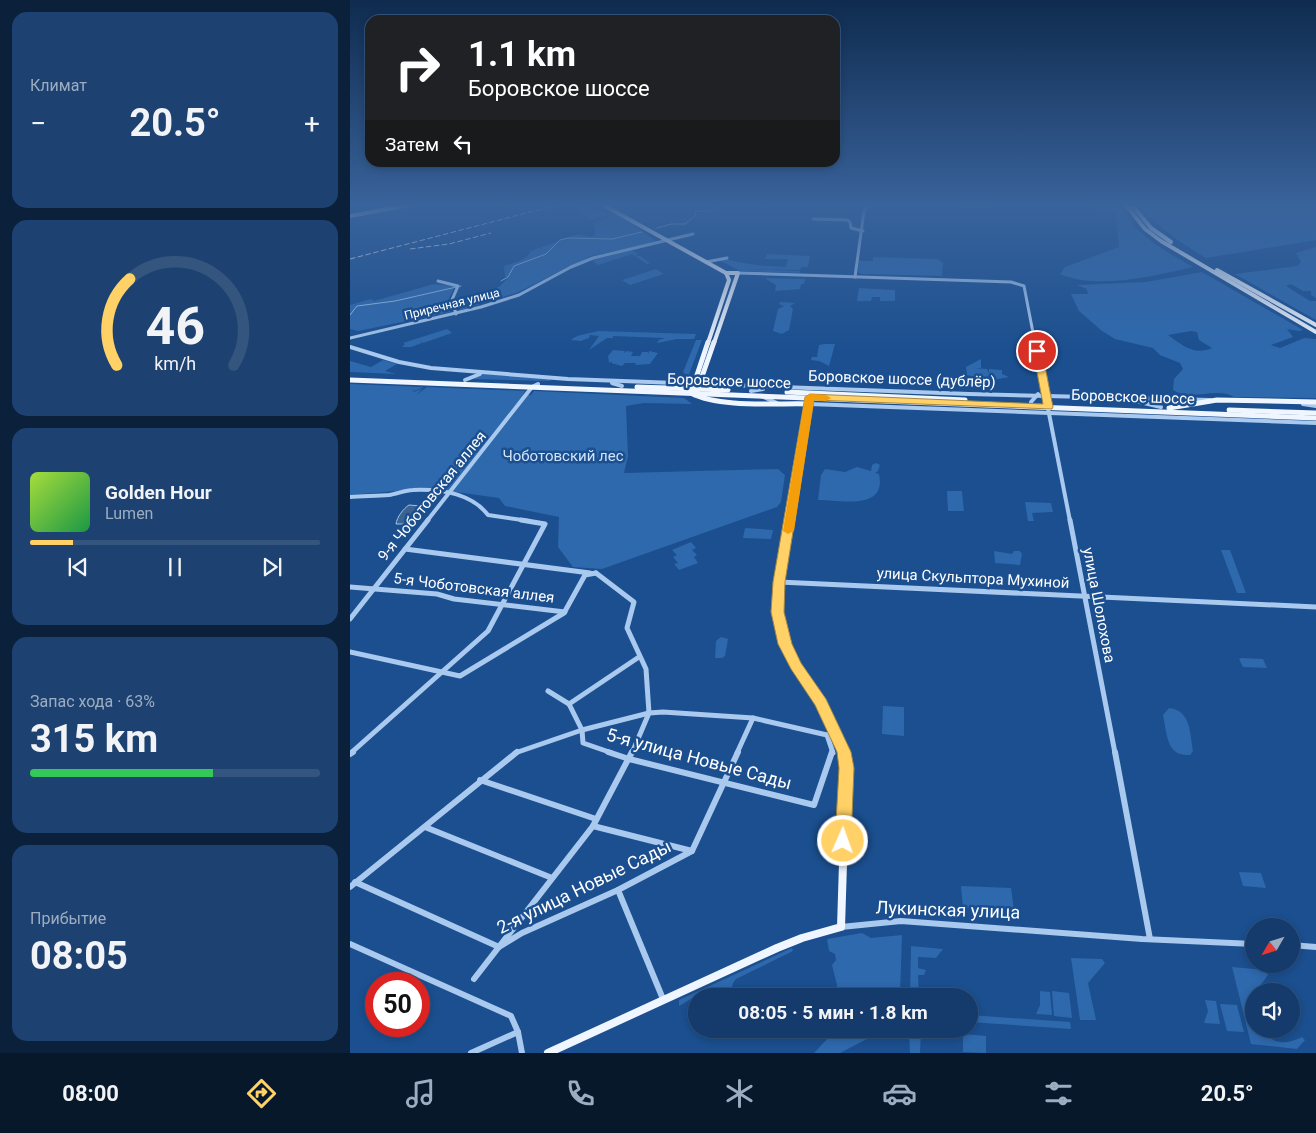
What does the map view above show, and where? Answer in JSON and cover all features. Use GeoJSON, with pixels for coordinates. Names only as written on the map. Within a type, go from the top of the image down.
{"type":"FeatureCollection","features":[{"type":"Feature","properties":{"kind":"main road"},"geometry":{"type":"LineString","coordinates":[[692,254],[726,273],[738,274],[695,388]]}},
{"type":"Feature","properties":{"kind":"main road"},"geometry":{"type":"LineString","coordinates":[[1184,254],[1316,332]]}},
{"type":"Feature","properties":{"kind":"main road"},"geometry":{"type":"LineString","coordinates":[[1190,254],[1316,325]]}},
{"type":"Feature","properties":{"kind":"main road"},"geometry":{"type":"LineString","coordinates":[[695,388],[729,280],[726,273]]}},
{"type":"Feature","properties":{"kind":"main road","name":"Боровское шоссе"},"geometry":{"type":"LineString","coordinates":[[350,378],[695,388],[1048,405],[1161,407],[1316,414]]}},
{"type":"Feature","properties":{"kind":"main road","name":"Боровское шоссе"},"geometry":{"type":"LineString","coordinates":[[350,378],[532,387],[695,388],[757,395],[1031,402],[1070,407],[1298,417],[1316,421]]}},
{"type":"Feature","properties":{"kind":"main road","name":"Боровское шоссе (дублёр)"},"geometry":{"type":"LineString","coordinates":[[695,388],[696,396],[709,400],[809,404]]}},
{"type":"Feature","properties":{"kind":"main road"},"geometry":{"type":"LineString","coordinates":[[810,395],[779,582],[778,612],[785,644],[796,666],[821,702],[831,733],[844,752],[846,768],[841,927]]}},
{"type":"Feature","properties":{"kind":"main road"},"geometry":{"type":"LineString","coordinates":[[1169,408],[1217,400],[1316,402]]}},
{"type":"Feature","properties":{"kind":"main road","name":"Лукинская улица"},"geometry":{"type":"LineString","coordinates":[[548,1053],[663,999],[802,938],[841,927]]}},
{"type":"Feature","properties":{"kind":"street","name":"Приречная улица"},"geometry":{"type":"LineString","coordinates":[[350,338],[456,314],[516,296],[593,258],[610,254]]}},
{"type":"Feature","properties":{"kind":"street"},"geometry":{"type":"LineString","coordinates":[[738,274],[855,277],[859,254]]}},
{"type":"Feature","properties":{"kind":"street"},"geometry":{"type":"LineString","coordinates":[[706,262],[727,258]]}},
{"type":"Feature","properties":{"kind":"street","name":"улица Шолохова"},"geometry":{"type":"LineString","coordinates":[[855,277],[1016,283],[1024,286],[1150,939]]}},
{"type":"Feature","properties":{"kind":"street"},"geometry":{"type":"LineString","coordinates":[[438,281],[458,286],[452,301],[456,314]]}},
{"type":"Feature","properties":{"kind":"street","name":"Боровское шоссе (дублёр)"},"geometry":{"type":"LineString","coordinates":[[350,347],[414,365],[482,373],[695,388],[777,388],[1217,400]]}},
{"type":"Feature","properties":{"kind":"street"},"geometry":{"type":"LineString","coordinates":[[465,380],[482,373]]}},
{"type":"Feature","properties":{"kind":"street"},"geometry":{"type":"LineString","coordinates":[[606,381],[622,386]]}},
{"type":"Feature","properties":{"kind":"street"},"geometry":{"type":"LineString","coordinates":[[532,387],[538,384]]}},
{"type":"Feature","properties":{"kind":"street","name":"9-я Чоботовская аллея"},"geometry":{"type":"LineString","coordinates":[[350,619],[532,387]]}},
{"type":"Feature","properties":{"kind":"street"},"geometry":{"type":"LineString","coordinates":[[751,391],[777,388]]}},
{"type":"Feature","properties":{"kind":"street"},"geometry":{"type":"LineString","coordinates":[[799,389],[810,395]]}},
{"type":"Feature","properties":{"kind":"street"},"geometry":{"type":"LineString","coordinates":[[1031,402],[1038,394]]}},
{"type":"Feature","properties":{"kind":"street"},"geometry":{"type":"LineString","coordinates":[[757,395],[777,403]]}},
{"type":"Feature","properties":{"kind":"street"},"geometry":{"type":"LineString","coordinates":[[1121,398],[1161,407]]}},
{"type":"Feature","properties":{"kind":"street"},"geometry":{"type":"LineString","coordinates":[[1270,401],[1316,406]]}},
{"type":"Feature","properties":{"kind":"street","name":"Боровское шоссе (дублёр)"},"geometry":{"type":"LineString","coordinates":[[809,404],[1049,414],[1316,421]]}},
{"type":"Feature","properties":{"kind":"street"},"geometry":{"type":"LineString","coordinates":[[1060,414],[1070,407]]}},
{"type":"Feature","properties":{"kind":"street"},"geometry":{"type":"LineString","coordinates":[[1156,411],[1182,418]]}},
{"type":"Feature","properties":{"kind":"street"},"geometry":{"type":"LineString","coordinates":[[1212,419],[1238,414]]}},
{"type":"Feature","properties":{"kind":"street"},"geometry":{"type":"LineString","coordinates":[[350,497],[391,495],[412,490],[450,493],[460,495],[480,505],[488,515],[545,524],[488,631],[350,754]]}},
{"type":"Feature","properties":{"kind":"street"},"geometry":{"type":"LineString","coordinates":[[405,549],[596,573],[634,602],[627,628],[638,657],[646,669],[649,713],[629,759],[593,826],[474,979]]}},
{"type":"Feature","properties":{"kind":"street"},"geometry":{"type":"LineString","coordinates":[[350,652],[460,676],[565,612],[585,575],[596,573]]}},
{"type":"Feature","properties":{"kind":"street","name":"улица Скульптора Мухиной"},"geometry":{"type":"LineString","coordinates":[[779,582],[1316,607]]}},
{"type":"Feature","properties":{"kind":"street","name":"5-я Чоботовская аллея"},"geometry":{"type":"LineString","coordinates":[[350,587],[437,594],[454,599],[565,612]]}},
{"type":"Feature","properties":{"kind":"street"},"geometry":{"type":"LineString","coordinates":[[568,704],[638,657]]}},
{"type":"Feature","properties":{"kind":"street","name":"5-я улица Новые Сады"},"geometry":{"type":"LineString","coordinates":[[548,691],[568,704],[582,730],[583,743],[629,759],[814,805],[833,754],[831,733]]}},
{"type":"Feature","properties":{"kind":"street"},"geometry":{"type":"LineString","coordinates":[[353,884],[516,752],[582,730],[649,713],[711,714],[753,718],[831,733]]}},
{"type":"Feature","properties":{"kind":"street","name":"2-я улица Новые Сады"},"geometry":{"type":"LineString","coordinates":[[353,884],[499,947],[522,933],[618,890],[692,851],[753,718]]}},
{"type":"Feature","properties":{"kind":"street"},"geometry":{"type":"LineString","coordinates":[[480,780],[596,819]]}},
{"type":"Feature","properties":{"kind":"street"},"geometry":{"type":"LineString","coordinates":[[593,826],[692,851]]}},
{"type":"Feature","properties":{"kind":"street"},"geometry":{"type":"LineString","coordinates":[[424,827],[552,878]]}},
{"type":"Feature","properties":{"kind":"street"},"geometry":{"type":"LineString","coordinates":[[618,890],[663,999]]}},
{"type":"Feature","properties":{"kind":"street","name":"Лукинская улица"},"geometry":{"type":"LineString","coordinates":[[841,927],[901,921],[1150,939],[1245,944]]}},
{"type":"Feature","properties":{"kind":"street"},"geometry":{"type":"LineString","coordinates":[[350,944],[511,1016],[518,1032],[522,1053]]}},
{"type":"Feature","properties":{"kind":"street"},"geometry":{"type":"LineString","coordinates":[[1300,946],[1316,947]]}},
{"type":"Feature","properties":{"kind":"street"},"geometry":{"type":"LineString","coordinates":[[471,1053],[518,1032]]}},
{"type":"Feature","properties":{"kind":"green space"},"geometry":{"type":"Polygon","coordinates":[[[529,254],[600,254],[591,256],[516,293],[460,310],[456,299],[488,293],[500,286],[509,277],[505,277],[504,266],[523,259],[529,254]]]}},
{"type":"Feature","properties":{"kind":"green space"},"geometry":{"type":"Polygon","coordinates":[[[615,254],[632,254],[598,265],[592,260],[615,254]]]}},
{"type":"Feature","properties":{"kind":"green space"},"geometry":{"type":"Polygon","coordinates":[[[767,254],[810,256],[808,267],[802,267],[800,270],[746,269],[800,271],[799,273],[740,271],[717,259],[786,267],[788,259],[765,259],[767,254]]]}},
{"type":"Feature","properties":{"kind":"green space"},"geometry":{"type":"Polygon","coordinates":[[[1100,254],[1172,254],[1193,267],[1126,280],[1091,281],[1075,279],[1060,274],[1065,267],[1100,254]]]}},
{"type":"Feature","properties":{"kind":"green space"},"geometry":{"type":"Polygon","coordinates":[[[1200,254],[1230,254],[1206,258],[1200,254]]]}},
{"type":"Feature","properties":{"kind":"green space"},"geometry":{"type":"Polygon","coordinates":[[[1297,254],[1316,254],[1316,298],[1311,295],[1311,291],[1303,291],[1291,284],[1286,286],[1310,301],[1316,301],[1316,320],[1235,274],[1297,266],[1301,262],[1297,254]]]}},
{"type":"Feature","properties":{"kind":"green space"},"geometry":{"type":"Polygon","coordinates":[[[635,256],[640,256],[650,263],[647,264],[635,256]]]}},
{"type":"Feature","properties":{"kind":"green space"},"geometry":{"type":"Polygon","coordinates":[[[873,257],[937,259],[943,263],[942,276],[861,274],[858,272],[859,261],[873,261],[873,257]]]}},
{"type":"Feature","properties":{"kind":"green space"},"geometry":{"type":"Polygon","coordinates":[[[656,269],[664,274],[630,285],[622,280],[656,269]]]}},
{"type":"Feature","properties":{"kind":"green space"},"geometry":{"type":"Polygon","coordinates":[[[1202,272],[1303,330],[1287,329],[1293,337],[1271,345],[1280,348],[1304,338],[1316,339],[1316,398],[1234,397],[1219,393],[1188,395],[1180,393],[1173,390],[1174,379],[1183,369],[1180,363],[1160,355],[1153,348],[1115,339],[1102,331],[1079,311],[1071,294],[1088,294],[1087,289],[1077,285],[1146,282],[1202,272]],[[1191,331],[1168,335],[1183,346],[1194,350],[1200,351],[1212,348],[1199,340],[1197,332],[1191,331]]]}},
{"type":"Feature","properties":{"kind":"green space"},"geometry":{"type":"Polygon","coordinates":[[[766,279],[805,279],[800,289],[775,291],[776,285],[766,279]]]}},
{"type":"Feature","properties":{"kind":"green space"},"geometry":{"type":"Polygon","coordinates":[[[434,284],[455,286],[448,300],[450,312],[358,331],[350,329],[350,305],[371,299],[374,301],[434,284]]]}},
{"type":"Feature","properties":{"kind":"green space"},"geometry":{"type":"Polygon","coordinates":[[[859,288],[895,290],[895,301],[880,301],[880,297],[872,297],[871,301],[857,301],[859,288]]]}},
{"type":"Feature","properties":{"kind":"green space"},"geometry":{"type":"Polygon","coordinates":[[[780,302],[795,303],[790,306],[793,309],[789,330],[782,334],[773,331],[778,309],[784,306],[779,304],[780,302]]]}},
{"type":"Feature","properties":{"kind":"green space"},"geometry":{"type":"Polygon","coordinates":[[[447,329],[452,333],[423,343],[420,340],[422,343],[411,347],[402,347],[405,344],[403,343],[447,329]]]}},
{"type":"Feature","properties":{"kind":"green space"},"geometry":{"type":"Polygon","coordinates":[[[598,331],[696,334],[694,339],[677,339],[657,343],[665,338],[613,336],[613,338],[607,338],[589,350],[599,336],[590,335],[589,338],[581,341],[571,340],[580,335],[598,331]]]}},
{"type":"Feature","properties":{"kind":"green space"},"geometry":{"type":"Polygon","coordinates":[[[696,340],[702,340],[688,377],[683,372],[696,340]]]}},
{"type":"Feature","properties":{"kind":"green space"},"geometry":{"type":"Polygon","coordinates":[[[835,344],[829,366],[819,361],[811,360],[812,357],[817,357],[819,345],[835,344]]]}},
{"type":"Feature","properties":{"kind":"green space"},"geometry":{"type":"Polygon","coordinates":[[[613,350],[625,351],[624,353],[627,351],[633,352],[631,356],[640,356],[642,352],[648,352],[648,354],[649,351],[658,353],[650,364],[635,365],[636,363],[625,363],[622,366],[611,363],[612,361],[609,363],[608,356],[613,350]]]}},
{"type":"Feature","properties":{"kind":"green space"},"geometry":{"type":"Polygon","coordinates":[[[981,359],[981,368],[974,368],[987,369],[989,373],[989,369],[1002,370],[1002,374],[1009,377],[988,381],[967,375],[966,367],[981,359]]]}},
{"type":"Feature","properties":{"kind":"green space"},"geometry":{"type":"Polygon","coordinates":[[[383,360],[397,364],[385,371],[396,374],[350,372],[350,361],[371,367],[383,360]]]}},
{"type":"Feature","properties":{"kind":"green space"},"geometry":{"type":"Polygon","coordinates":[[[483,374],[551,379],[550,381],[473,379],[483,374]]]}},
{"type":"Feature","properties":{"kind":"green space","name":"Чоботовский лес"},"geometry":{"type":"Polygon","coordinates":[[[350,384],[424,387],[414,391],[411,388],[414,392],[423,388],[416,395],[427,387],[525,391],[523,395],[531,395],[534,391],[684,398],[692,404],[644,403],[626,406],[628,456],[624,473],[778,469],[785,475],[781,502],[777,507],[602,569],[573,567],[558,547],[559,517],[505,506],[499,498],[456,492],[408,490],[350,495],[350,384]]]}},
{"type":"Feature","properties":{"kind":"green space"},"geometry":{"type":"Polygon","coordinates":[[[876,463],[880,465],[875,473],[879,474],[880,486],[876,494],[860,501],[818,500],[821,475],[825,469],[845,472],[857,467],[871,471],[872,465],[876,463]]]}},
{"type":"Feature","properties":{"kind":"green space"},"geometry":{"type":"Polygon","coordinates":[[[947,491],[962,491],[964,511],[948,511],[947,491]]]}},
{"type":"Feature","properties":{"kind":"green space"},"geometry":{"type":"Polygon","coordinates":[[[1025,502],[1051,503],[1053,512],[1032,513],[1034,521],[1028,521],[1025,502]]]}},
{"type":"Feature","properties":{"kind":"green space"},"geometry":{"type":"Polygon","coordinates":[[[745,528],[773,530],[771,539],[743,538],[745,528]]]}},
{"type":"Feature","properties":{"kind":"green space"},"geometry":{"type":"Polygon","coordinates":[[[691,542],[696,548],[692,550],[697,555],[694,557],[698,563],[679,570],[674,564],[678,563],[673,557],[677,555],[672,550],[691,542]]]}},
{"type":"Feature","properties":{"kind":"green space"},"geometry":{"type":"Polygon","coordinates":[[[1221,550],[1230,550],[1246,593],[1237,593],[1221,550]]]}},
{"type":"Feature","properties":{"kind":"green space"},"geometry":{"type":"Polygon","coordinates":[[[994,551],[1012,554],[1014,551],[1020,551],[1022,554],[1020,565],[995,563],[994,551]]]}},
{"type":"Feature","properties":{"kind":"green space"},"geometry":{"type":"Polygon","coordinates":[[[721,637],[728,639],[725,656],[715,658],[716,641],[721,637]]]}},
{"type":"Feature","properties":{"kind":"green space"},"geometry":{"type":"Polygon","coordinates":[[[1239,659],[1263,659],[1267,668],[1243,667],[1239,659]]]}},
{"type":"Feature","properties":{"kind":"green space"},"geometry":{"type":"Polygon","coordinates":[[[883,706],[904,707],[904,736],[882,734],[883,706]]]}},
{"type":"Feature","properties":{"kind":"green space"},"geometry":{"type":"Polygon","coordinates":[[[1169,708],[1182,713],[1188,724],[1193,751],[1190,755],[1182,755],[1176,752],[1169,742],[1163,715],[1169,708]]]}},
{"type":"Feature","properties":{"kind":"green space"},"geometry":{"type":"Polygon","coordinates":[[[1239,872],[1261,873],[1266,888],[1243,886],[1239,872]]]}},
{"type":"Feature","properties":{"kind":"green space"},"geometry":{"type":"Polygon","coordinates":[[[961,886],[1011,888],[1014,910],[963,908],[961,886]]]}},
{"type":"Feature","properties":{"kind":"green space"},"geometry":{"type":"Polygon","coordinates":[[[862,933],[871,938],[902,935],[900,988],[837,988],[832,965],[836,960],[835,954],[829,951],[827,939],[862,933]]]}},
{"type":"Feature","properties":{"kind":"green space"},"geometry":{"type":"Polygon","coordinates":[[[911,946],[943,949],[936,958],[918,957],[918,968],[926,970],[924,975],[918,975],[919,988],[910,988],[911,946]]]}},
{"type":"Feature","properties":{"kind":"green space"},"geometry":{"type":"Polygon","coordinates":[[[792,948],[793,951],[736,979],[732,988],[705,988],[792,948]]]}},
{"type":"Feature","properties":{"kind":"green space"},"geometry":{"type":"Polygon","coordinates":[[[1071,958],[1102,959],[1105,963],[1088,983],[1096,1020],[1080,1020],[1071,958]]]}},
{"type":"Feature","properties":{"kind":"green space"},"geometry":{"type":"Polygon","coordinates":[[[1232,967],[1245,968],[1245,973],[1267,973],[1268,975],[1262,983],[1245,983],[1245,1020],[1232,967]]]}},
{"type":"Feature","properties":{"kind":"green space"},"geometry":{"type":"Polygon","coordinates":[[[1040,991],[1050,992],[1052,1015],[1036,1014],[1040,1005],[1040,991]]]}},
{"type":"Feature","properties":{"kind":"green space"},"geometry":{"type":"Polygon","coordinates":[[[1052,991],[1069,993],[1072,1018],[1054,1016],[1052,991]]]}},
{"type":"Feature","properties":{"kind":"green space"},"geometry":{"type":"Polygon","coordinates":[[[688,996],[688,1001],[679,1006],[679,1000],[688,996]]]}},
{"type":"Feature","properties":{"kind":"green space"},"geometry":{"type":"Polygon","coordinates":[[[1205,1000],[1216,1001],[1220,1024],[1204,1023],[1208,1011],[1205,1000]]]}},
{"type":"Feature","properties":{"kind":"green space"},"geometry":{"type":"Polygon","coordinates":[[[1220,1004],[1237,1005],[1244,1032],[1227,1031],[1220,1004]]]}},
{"type":"Feature","properties":{"kind":"green space"},"geometry":{"type":"Polygon","coordinates":[[[978,1016],[1070,1022],[1071,1029],[978,1023],[978,1016]]]}},
{"type":"Feature","properties":{"kind":"green space"},"geometry":{"type":"Polygon","coordinates":[[[986,1036],[986,1053],[963,1052],[963,1038],[986,1036]]]}},
{"type":"Feature","properties":{"kind":"green space"},"geometry":{"type":"Polygon","coordinates":[[[1302,1037],[1305,1040],[1297,1049],[1251,1044],[1250,1038],[1270,1038],[1280,1042],[1302,1037]]]}},
{"type":"Feature","properties":{"kind":"green space"},"geometry":{"type":"Polygon","coordinates":[[[828,1038],[869,1038],[840,1053],[814,1053],[828,1038]]]}},
{"type":"Feature","properties":{"kind":"green space"},"geometry":{"type":"Polygon","coordinates":[[[909,1038],[921,1038],[920,1053],[910,1053],[909,1038]]]}},
{"type":"Feature","properties":{"kind":"shaded area"},"geometry":{"type":"Polygon","coordinates":[[[409,505],[421,506],[409,524],[396,524],[401,513],[409,505]]]}},
{"type":"Feature","properties":{"kind":"waterway"},"geometry":{"type":"LineString","coordinates":[[501,281],[508,277],[514,266],[546,254]]}},
{"type":"Feature","properties":{"kind":"waterway"},"geometry":{"type":"LineString","coordinates":[[350,315],[357,306],[395,301],[461,286]]}},
{"type":"Feature","properties":{"kind":"railway"},"geometry":{"type":"LineString","coordinates":[[350,259],[369,254]]}},
{"type":"Feature","properties":{"kind":"slow traffic"},"geometry":{"type":"LineString","coordinates":[[788,531],[810,397],[826,398]]}},
{"type":"Feature","properties":{"kind":"route"},"geometry":{"type":"LineString","coordinates":[[843,841],[846,768],[844,752],[821,702],[796,666],[785,644],[778,612],[779,582],[810,397],[1048,407],[1037,351]]}}]}
